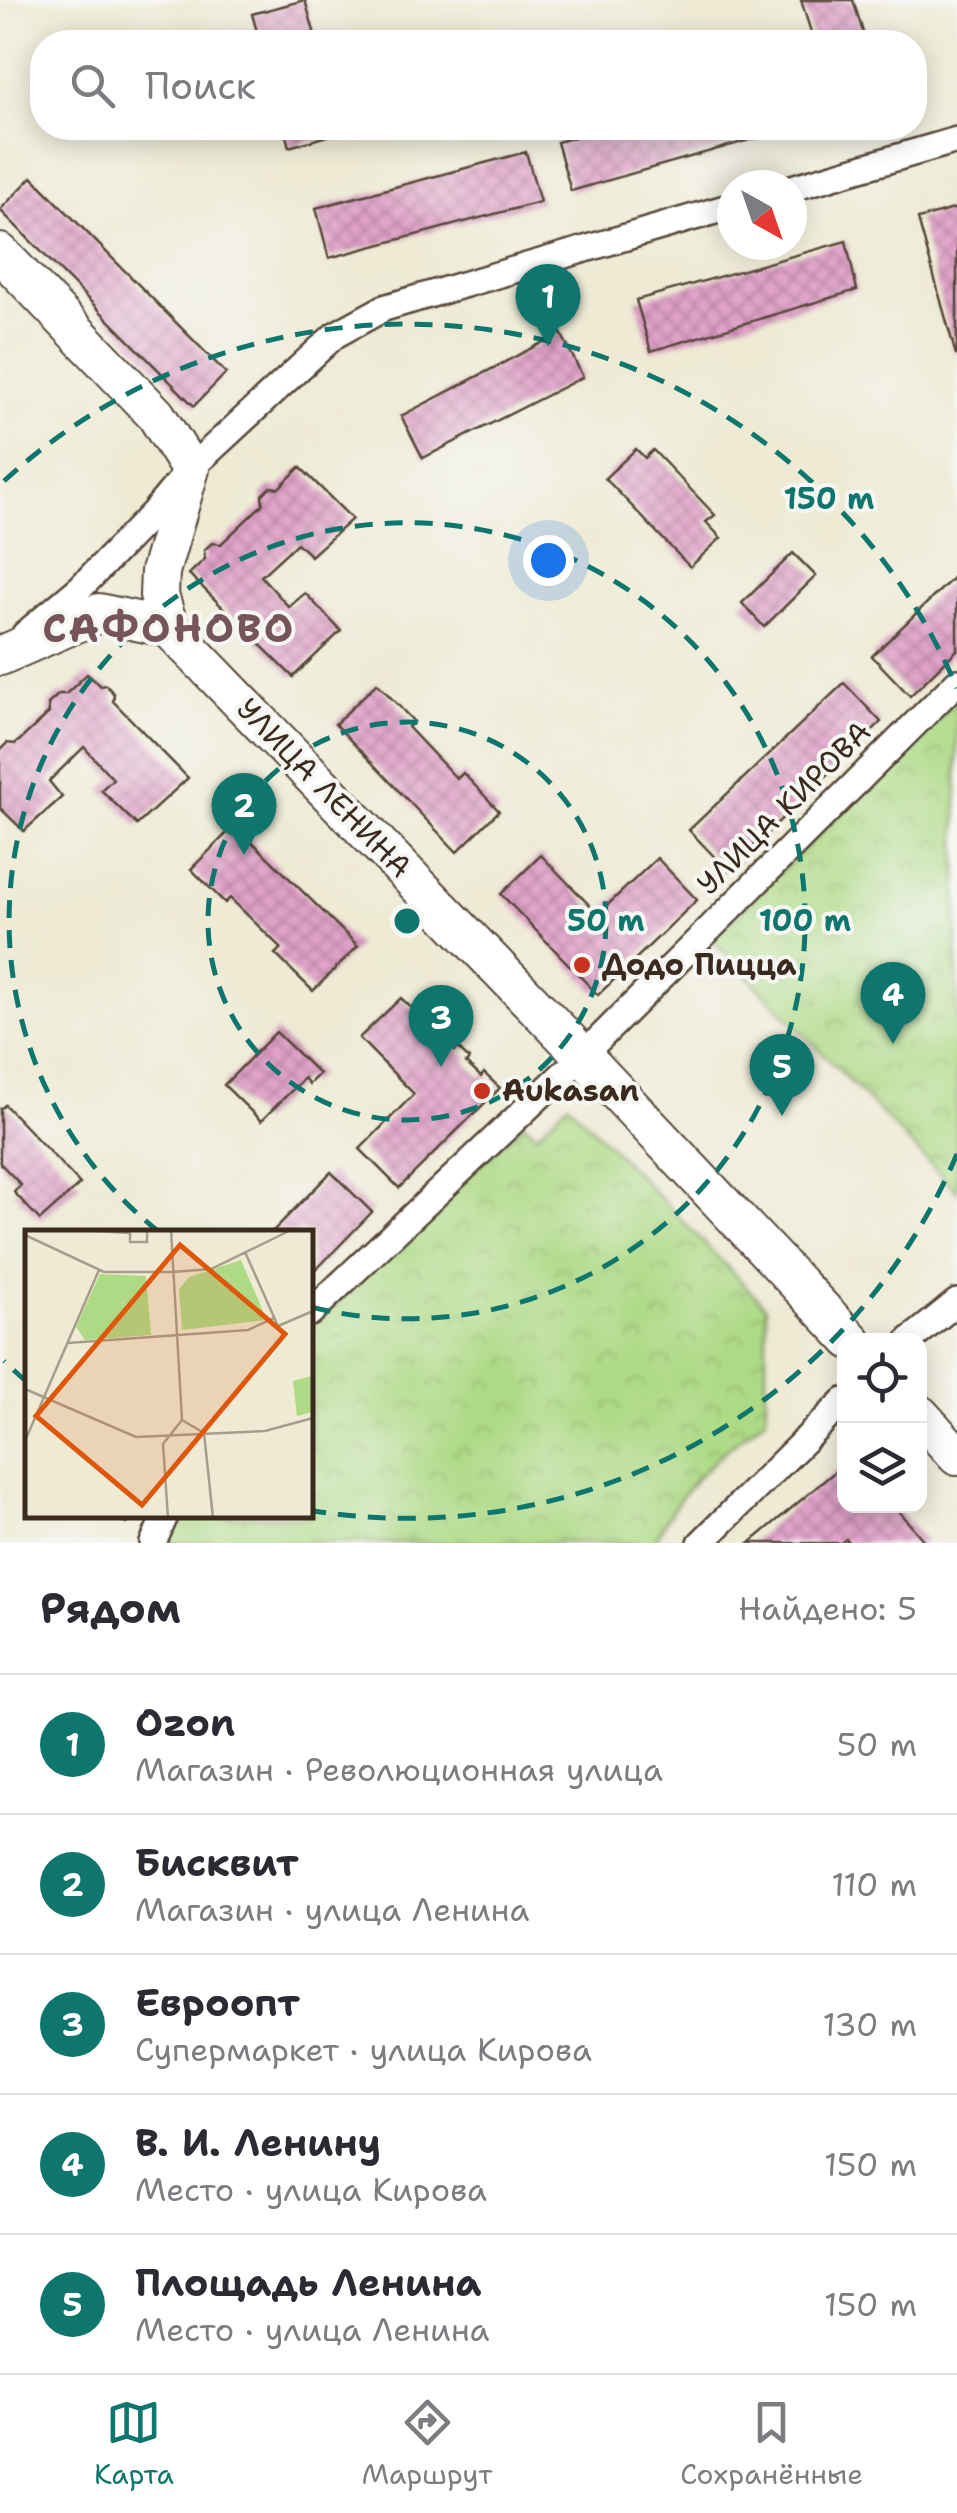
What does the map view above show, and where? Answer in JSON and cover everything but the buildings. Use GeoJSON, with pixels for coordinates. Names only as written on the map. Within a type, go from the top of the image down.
{"type":"FeatureCollection","features":[{"type":"Feature","properties":{"kind":"main road"},"geometry":{"type":"LineString","coordinates":[[0,253],[156,415],[190,469],[160,572],[159,595],[169,628],[99,612],[0,654]]}},
{"type":"Feature","properties":{"kind":"main road","name":"УЛИЦА ЛЕНИНА"},"geometry":{"type":"LineString","coordinates":[[169,628],[844,1333]]}},
{"type":"Feature","properties":{"kind":"main road"},"geometry":{"type":"LineString","coordinates":[[927,1422],[957,1456]]}},
{"type":"Feature","properties":{"kind":"street"},"geometry":{"type":"LineString","coordinates":[[807,184],[957,140]]}},
{"type":"Feature","properties":{"kind":"street"},"geometry":{"type":"LineString","coordinates":[[0,654],[80,588],[190,469],[335,335],[384,308],[717,210]]}},
{"type":"Feature","properties":{"kind":"street","name":"УЛИЦА КИРОВА"},"geometry":{"type":"LineString","coordinates":[[312,1311],[582,1056],[957,682]]}},
{"type":"Feature","properties":{"kind":"street"},"geometry":{"type":"LineString","coordinates":[[919,1333],[957,1302]]}},
{"type":"Feature","properties":{"kind":"street"},"geometry":{"type":"LineString","coordinates":[[702,1543],[837,1408]]}},
{"type":"Feature","properties":{"kind":"street"},"geometry":{"type":"LineString","coordinates":[[153,1543],[164,1518]]}},
{"type":"Feature","properties":{"kind":"green space"},"geometry":{"type":"Polygon","coordinates":[[[957,700],[957,1192],[712,939],[957,700]]]}},
{"type":"Feature","properties":{"kind":"green space"},"geometry":{"type":"Polygon","coordinates":[[[568,1103],[766,1307],[766,1418],[689,1487],[654,1543],[165,1543],[171,1518],[312,1518],[312,1327],[524,1123],[537,1134],[568,1103]]]}},
{"type":"Feature","properties":{"kind":"place","name":"Ozon"},"geometry":{"type":"Point","coordinates":[548,346]}},
{"type":"Feature","properties":{"kind":"place","name":"Бисквит"},"geometry":{"type":"Point","coordinates":[244,855]}},
{"type":"Feature","properties":{"kind":"place","name":"Додо Пицца"},"geometry":{"type":"Point","coordinates":[582,965]}},
{"type":"Feature","properties":{"kind":"place","name":"В. И. Ленину"},"geometry":{"type":"Point","coordinates":[893,1044]}},
{"type":"Feature","properties":{"kind":"place","name":"Евроопт"},"geometry":{"type":"Point","coordinates":[441,1067]}},
{"type":"Feature","properties":{"kind":"place","name":"Aukasan"},"geometry":{"type":"Point","coordinates":[482,1091]}},
{"type":"Feature","properties":{"kind":"place","name":"Площадь Ленина"},"geometry":{"type":"Point","coordinates":[782,1116]}},
{"type":"Feature","properties":{"kind":"district","name":"САФОНОВО"},"geometry":{"type":"Point","coordinates":[169,628]}}]}
